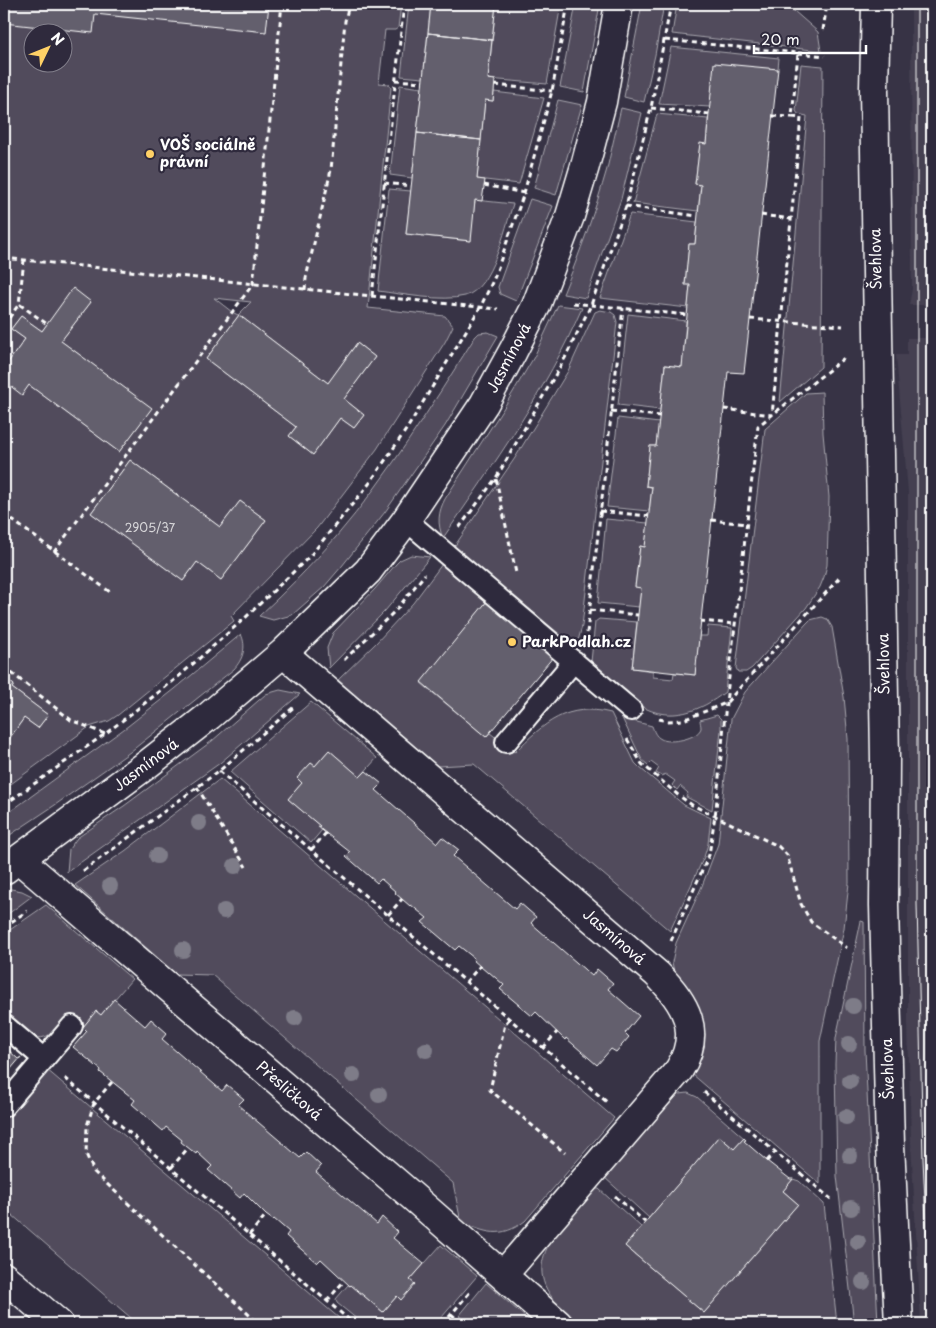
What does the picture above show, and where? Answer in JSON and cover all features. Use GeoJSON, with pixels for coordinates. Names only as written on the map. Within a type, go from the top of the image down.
{"type":"FeatureCollection","features":[{"type":"Feature","properties":{"kind":"street","name":"Jasmínová"},"geometry":{"type":"LineString","coordinates":[[12,865],[157,757],[283,653],[368,571],[406,520],[484,404],[514,351],[536,306],[570,216],[585,166],[602,102],[619,4]]}},
{"type":"Feature","properties":{"kind":"street","name":"Švehlova"},"geometry":{"type":"LineString","coordinates":[[876,4],[874,89],[885,759],[884,905],[890,1145],[899,1324]]}},
{"type":"Feature","properties":{"kind":"street","name":"Jasmínová"},"geometry":{"type":"LineString","coordinates":[[283,653],[657,974],[680,999],[689,1020],[689,1046],[679,1070],[590,1174],[498,1270]]}},
{"type":"Feature","properties":{"kind":"street","name":"Přesličková"},"geometry":{"type":"LineString","coordinates":[[12,865],[498,1270],[558,1324]]}},
{"type":"Feature","properties":{"kind":"street"},"geometry":{"type":"LineString","coordinates":[[4,1277],[59,1324]]}},
{"type":"Feature","properties":{"kind":"lane"},"geometry":{"type":"LineString","coordinates":[[406,520],[631,710]]}},
{"type":"Feature","properties":{"kind":"lane"},"geometry":{"type":"LineString","coordinates":[[506,742],[574,661]]}},
{"type":"Feature","properties":{"kind":"lane"},"geometry":{"type":"LineString","coordinates":[[4,1025],[44,1059]]}},
{"type":"Feature","properties":{"kind":"lane"},"geometry":{"type":"LineString","coordinates":[[4,1106],[72,1026]]}},
{"type":"Feature","properties":{"kind":"path"},"geometry":{"type":"LineString","coordinates":[[54,552],[253,284],[282,4]]}},
{"type":"Feature","properties":{"kind":"path"},"geometry":{"type":"LineString","coordinates":[[305,290],[306,278],[331,170],[348,4]]}},
{"type":"Feature","properties":{"kind":"path"},"geometry":{"type":"LineString","coordinates":[[372,297],[404,4]]}},
{"type":"Feature","properties":{"kind":"path"},"geometry":{"type":"LineString","coordinates":[[4,805],[105,734],[177,678],[266,599],[310,556],[369,484],[408,427],[481,306],[495,276],[524,192],[552,91],[568,4]]}},
{"type":"Feature","properties":{"kind":"path"},"geometry":{"type":"LineString","coordinates":[[823,30],[827,4]]}},
{"type":"Feature","properties":{"kind":"path"},"geometry":{"type":"LineString","coordinates":[[665,40],[825,56]]}},
{"type":"Feature","properties":{"kind":"path"},"geometry":{"type":"LineString","coordinates":[[792,117],[798,53]]}},
{"type":"Feature","properties":{"kind":"path"},"geometry":{"type":"LineString","coordinates":[[395,80],[423,82]]}},
{"type":"Feature","properties":{"kind":"path"},"geometry":{"type":"LineString","coordinates":[[495,85],[552,91]]}},
{"type":"Feature","properties":{"kind":"path"},"geometry":{"type":"LineString","coordinates":[[651,108],[709,114]]}},
{"type":"Feature","properties":{"kind":"path"},"geometry":{"type":"LineString","coordinates":[[772,116],[801,118],[772,415]]}},
{"type":"Feature","properties":{"kind":"path"},"geometry":{"type":"LineString","coordinates":[[384,183],[411,186]]}},
{"type":"Feature","properties":{"kind":"path"},"geometry":{"type":"LineString","coordinates":[[484,185],[524,192]]}},
{"type":"Feature","properties":{"kind":"path"},"geometry":{"type":"LineString","coordinates":[[626,206],[698,216]]}},
{"type":"Feature","properties":{"kind":"path"},"geometry":{"type":"LineString","coordinates":[[761,216],[792,219]]}},
{"type":"Feature","properties":{"kind":"path"},"geometry":{"type":"LineString","coordinates":[[4,258],[372,297],[481,306],[504,310]]}},
{"type":"Feature","properties":{"kind":"path"},"geometry":{"type":"LineString","coordinates":[[4,325],[20,304],[24,260]]}},
{"type":"Feature","properties":{"kind":"path"},"geometry":{"type":"LineString","coordinates":[[567,302],[687,316]]}},
{"type":"Feature","properties":{"kind":"path"},"geometry":{"type":"LineString","coordinates":[[20,304],[47,324]]}},
{"type":"Feature","properties":{"kind":"path"},"geometry":{"type":"LineString","coordinates":[[589,620],[622,308]]}},
{"type":"Feature","properties":{"kind":"path"},"geometry":{"type":"LineString","coordinates":[[750,319],[843,326]]}},
{"type":"Feature","properties":{"kind":"path"},"geometry":{"type":"LineString","coordinates":[[657,974],[709,855],[758,426],[844,358]]}},
{"type":"Feature","properties":{"kind":"path"},"geometry":{"type":"LineString","coordinates":[[724,409],[772,415]]}},
{"type":"Feature","properties":{"kind":"path"},"geometry":{"type":"LineString","coordinates":[[612,410],[660,416]]}},
{"type":"Feature","properties":{"kind":"path"},"geometry":{"type":"LineString","coordinates":[[496,478],[526,620]]}},
{"type":"Feature","properties":{"kind":"path"},"geometry":{"type":"LineString","coordinates":[[600,511],[648,516]]}},
{"type":"Feature","properties":{"kind":"path"},"geometry":{"type":"LineString","coordinates":[[4,514],[110,592]]}},
{"type":"Feature","properties":{"kind":"path"},"geometry":{"type":"LineString","coordinates":[[711,520],[747,524]]}},
{"type":"Feature","properties":{"kind":"path"},"geometry":{"type":"LineString","coordinates":[[338,666],[397,609],[431,567]]}},
{"type":"Feature","properties":{"kind":"path"},"geometry":{"type":"LineString","coordinates":[[841,576],[726,703],[676,721],[659,719],[631,710],[616,719],[642,764],[678,795],[692,805],[778,846],[787,856],[800,904],[811,922],[847,948]]}},
{"type":"Feature","properties":{"kind":"path"},"geometry":{"type":"LineString","coordinates":[[590,610],[638,615]]}},
{"type":"Feature","properties":{"kind":"path"},"geometry":{"type":"LineString","coordinates":[[700,621],[735,624]]}},
{"type":"Feature","properties":{"kind":"path"},"geometry":{"type":"LineString","coordinates":[[4,667],[71,720],[105,734]]}},
{"type":"Feature","properties":{"kind":"path"},"geometry":{"type":"LineString","coordinates":[[78,874],[219,771],[298,703]]}},
{"type":"Feature","properties":{"kind":"path"},"geometry":{"type":"LineString","coordinates":[[219,771],[589,1087]]}},
{"type":"Feature","properties":{"kind":"path"},"geometry":{"type":"LineString","coordinates":[[197,787],[246,867]]}},
{"type":"Feature","properties":{"kind":"path"},"geometry":{"type":"LineString","coordinates":[[311,850],[326,833]]}},
{"type":"Feature","properties":{"kind":"path"},"geometry":{"type":"LineString","coordinates":[[388,916],[402,899]]}},
{"type":"Feature","properties":{"kind":"path"},"geometry":{"type":"LineString","coordinates":[[4,927],[32,907]]}},
{"type":"Feature","properties":{"kind":"path"},"geometry":{"type":"LineString","coordinates":[[466,982],[480,966]]}},
{"type":"Feature","properties":{"kind":"path"},"geometry":{"type":"LineString","coordinates":[[509,1019],[505,1024],[490,1090],[645,1222]]}},
{"type":"Feature","properties":{"kind":"path"},"geometry":{"type":"LineString","coordinates":[[543,1048],[557,1032]]}},
{"type":"Feature","properties":{"kind":"path"},"geometry":{"type":"LineString","coordinates":[[44,1059],[354,1324]]}},
{"type":"Feature","properties":{"kind":"path"},"geometry":{"type":"LineString","coordinates":[[679,1070],[831,1199]]}},
{"type":"Feature","properties":{"kind":"path"},"geometry":{"type":"LineString","coordinates":[[112,1082],[94,1103],[90,1113],[86,1135],[86,1154],[94,1172],[259,1324]]}},
{"type":"Feature","properties":{"kind":"path"},"geometry":{"type":"LineString","coordinates":[[171,1168],[188,1148]]}},
{"type":"Feature","properties":{"kind":"path"},"geometry":{"type":"LineString","coordinates":[[767,1161],[775,1152]]}},
{"type":"Feature","properties":{"kind":"path"},"geometry":{"type":"LineString","coordinates":[[249,1235],[266,1215]]}},
{"type":"Feature","properties":{"kind":"path"},"geometry":{"type":"LineString","coordinates":[[443,1324],[498,1270]]}},
{"type":"Feature","properties":{"kind":"path"},"geometry":{"type":"LineString","coordinates":[[327,1301],[344,1281]]}},
{"type":"Feature","properties":{"kind":"path"},"geometry":{"type":"LineString","coordinates":[[452,1314],[463,1324]]}},
{"type":"Feature","properties":{"kind":"shaded area"},"geometry":{"type":"Polygon","coordinates":[[[4,4],[401,4],[398,28],[395,30],[385,30],[379,83],[389,84],[391,88],[368,308],[445,316],[453,326],[445,342],[377,449],[317,528],[231,616],[234,621],[118,715],[109,721],[89,727],[4,789],[4,746],[24,718],[38,728],[48,715],[12,688],[14,685],[4,677],[4,381],[22,394],[29,385],[119,452],[151,408],[61,341],[91,302],[47,324],[42,331],[21,316],[11,329],[25,339],[4,368],[4,4]],[[214,298],[238,315],[251,302],[214,298]],[[239,315],[206,359],[296,427],[289,436],[313,455],[340,418],[354,428],[364,415],[344,399],[375,357],[357,343],[328,383],[239,315]],[[130,460],[91,513],[183,581],[197,562],[221,580],[266,520],[240,501],[220,527],[130,460]]]}},
{"type":"Feature","properties":{"kind":"shaded area"},"geometry":{"type":"Polygon","coordinates":[[[409,4],[431,4],[423,78],[401,76],[409,4]]]}},
{"type":"Feature","properties":{"kind":"shaded area"},"geometry":{"type":"Polygon","coordinates":[[[496,4],[561,4],[547,84],[488,79],[496,4]]]}},
{"type":"Feature","properties":{"kind":"shaded area"},"geometry":{"type":"Polygon","coordinates":[[[576,4],[600,4],[584,92],[560,87],[576,4]]]}},
{"type":"Feature","properties":{"kind":"shaded area"},"geometry":{"type":"Polygon","coordinates":[[[642,4],[664,4],[644,102],[624,97],[642,4]]]}},
{"type":"Feature","properties":{"kind":"shaded area"},"geometry":{"type":"Polygon","coordinates":[[[677,4],[786,4],[818,32],[821,51],[672,34],[677,4]]]}},
{"type":"Feature","properties":{"kind":"shaded area"},"geometry":{"type":"Polygon","coordinates":[[[911,4],[932,4],[932,305],[909,305],[912,289],[911,4]]]}},
{"type":"Feature","properties":{"kind":"shaded area"},"geometry":{"type":"Polygon","coordinates":[[[671,47],[779,58],[778,69],[710,107],[659,104],[671,47]]]}},
{"type":"Feature","properties":{"kind":"shaded area"},"geometry":{"type":"Polygon","coordinates":[[[801,64],[823,66],[821,367],[780,402],[807,116],[798,114],[796,111],[801,64]]]}},
{"type":"Feature","properties":{"kind":"shaded area"},"geometry":{"type":"Polygon","coordinates":[[[400,85],[422,88],[412,178],[390,175],[400,85]]]}},
{"type":"Feature","properties":{"kind":"shaded area"},"geometry":{"type":"Polygon","coordinates":[[[494,92],[544,98],[519,184],[477,179],[485,100],[493,101],[494,92]]]}},
{"type":"Feature","properties":{"kind":"shaded area"},"geometry":{"type":"Polygon","coordinates":[[[558,100],[582,105],[556,195],[534,188],[558,100]]]}},
{"type":"Feature","properties":{"kind":"shaded area"},"geometry":{"type":"Polygon","coordinates":[[[621,108],[642,113],[621,199],[586,298],[563,294],[587,232],[602,185],[621,108]]]}},
{"type":"Feature","properties":{"kind":"shaded area"},"geometry":{"type":"Polygon","coordinates":[[[657,114],[708,119],[706,144],[700,144],[695,184],[701,185],[698,211],[633,203],[657,114]]]}},
{"type":"Feature","properties":{"kind":"shaded area"},"geometry":{"type":"Polygon","coordinates":[[[389,189],[411,191],[406,234],[470,241],[475,200],[513,204],[490,270],[483,282],[474,291],[465,296],[445,298],[378,291],[389,189]]]}},
{"type":"Feature","properties":{"kind":"shaded area"},"geometry":{"type":"Polygon","coordinates":[[[530,199],[553,206],[516,301],[500,294],[498,287],[530,199]]]}},
{"type":"Feature","properties":{"kind":"shaded area"},"geometry":{"type":"Polygon","coordinates":[[[630,214],[697,222],[695,244],[689,244],[685,284],[690,285],[688,308],[600,298],[630,214]]]}},
{"type":"Feature","properties":{"kind":"shaded area"},"geometry":{"type":"Polygon","coordinates":[[[558,305],[582,308],[568,339],[536,398],[500,455],[443,538],[439,518],[445,499],[534,357],[558,305]]]}},
{"type":"Feature","properties":{"kind":"shaded area"},"geometry":{"type":"Polygon","coordinates":[[[600,310],[611,312],[615,315],[617,322],[582,626],[578,641],[573,649],[454,547],[515,458],[568,371],[595,312],[600,310]]]}},
{"type":"Feature","properties":{"kind":"shaded area"},"geometry":{"type":"Polygon","coordinates":[[[628,314],[686,321],[682,367],[665,365],[660,410],[618,405],[628,314]]]}},
{"type":"Feature","properties":{"kind":"shaded area"},"geometry":{"type":"Polygon","coordinates":[[[488,332],[498,336],[445,426],[385,512],[342,566],[324,587],[292,615],[273,620],[259,616],[308,568],[336,537],[374,489],[409,439],[475,337],[479,333],[488,332]]]}},
{"type":"Feature","properties":{"kind":"shaded area"},"geometry":{"type":"Polygon","coordinates":[[[907,338],[932,338],[932,1324],[921,1324],[911,1143],[908,1024],[908,492],[896,355],[907,355],[907,338]]]}},
{"type":"Feature","properties":{"kind":"shaded area"},"geometry":{"type":"Polygon","coordinates":[[[822,392],[823,433],[829,497],[827,565],[824,577],[820,587],[806,608],[752,668],[746,672],[738,672],[736,668],[765,429],[806,393],[822,392]]]}},
{"type":"Feature","properties":{"kind":"shaded area"},"geometry":{"type":"Polygon","coordinates":[[[618,418],[659,423],[656,446],[650,446],[646,486],[652,487],[649,511],[607,507],[618,418]]]}},
{"type":"Feature","properties":{"kind":"shaded area"},"geometry":{"type":"Polygon","coordinates":[[[606,519],[648,523],[645,547],[640,546],[635,586],[641,588],[639,607],[598,603],[606,519]]]}},
{"type":"Feature","properties":{"kind":"shaded area"},"geometry":{"type":"Polygon","coordinates":[[[411,555],[430,557],[385,611],[329,668],[327,648],[333,633],[400,560],[411,555]]]}},
{"type":"Feature","properties":{"kind":"shaded area"},"geometry":{"type":"Polygon","coordinates":[[[442,564],[488,600],[421,683],[486,737],[490,733],[515,752],[547,724],[569,713],[595,710],[611,713],[635,763],[684,805],[711,818],[708,844],[704,857],[670,931],[474,764],[438,766],[338,680],[413,603],[442,564]]]}},
{"type":"Feature","properties":{"kind":"shaded area"},"geometry":{"type":"Polygon","coordinates":[[[822,617],[827,619],[832,627],[844,697],[848,739],[849,883],[844,928],[820,1041],[820,1184],[692,1074],[703,1042],[702,1016],[697,1004],[674,972],[672,962],[676,943],[702,886],[718,844],[731,719],[745,692],[810,620],[822,617]]]}},
{"type":"Feature","properties":{"kind":"shaded area"},"geometry":{"type":"Polygon","coordinates":[[[599,619],[637,622],[632,668],[653,671],[653,677],[673,679],[674,673],[695,675],[699,636],[707,636],[708,626],[732,628],[725,692],[706,705],[674,714],[663,714],[641,706],[622,692],[591,662],[595,622],[599,619]]]}},
{"type":"Feature","properties":{"kind":"shaded area"},"geometry":{"type":"Polygon","coordinates":[[[241,634],[244,644],[243,653],[234,669],[130,752],[4,839],[4,816],[128,726],[241,634]]]}},
{"type":"Feature","properties":{"kind":"shaded area"},"geometry":{"type":"Polygon","coordinates":[[[280,690],[300,694],[220,763],[67,872],[69,849],[77,838],[212,741],[266,694],[280,690]]]}},
{"type":"Feature","properties":{"kind":"shaded area"},"geometry":{"type":"Polygon","coordinates":[[[311,702],[377,758],[360,777],[329,750],[315,766],[311,763],[298,778],[302,783],[288,799],[320,826],[322,830],[311,843],[230,772],[311,702]]]}},
{"type":"Feature","properties":{"kind":"shaded area"},"geometry":{"type":"Polygon","coordinates":[[[717,715],[721,719],[721,730],[712,810],[686,797],[688,793],[680,786],[677,790],[672,785],[675,781],[665,774],[662,776],[656,773],[659,768],[651,762],[648,765],[642,760],[622,718],[652,726],[659,738],[676,741],[695,735],[701,728],[700,720],[717,715]]]}},
{"type":"Feature","properties":{"kind":"shaded area"},"geometry":{"type":"Polygon","coordinates":[[[220,779],[614,1118],[525,1221],[516,1227],[501,1232],[478,1229],[461,1222],[453,1183],[212,975],[176,974],[75,885],[125,851],[220,779]]]}},
{"type":"Feature","properties":{"kind":"shaded area"},"geometry":{"type":"Polygon","coordinates":[[[11,889],[22,891],[32,896],[4,917],[4,891],[11,889]]]}},
{"type":"Feature","properties":{"kind":"shaded area"},"geometry":{"type":"Polygon","coordinates":[[[46,905],[132,979],[101,1015],[96,1012],[83,1027],[69,1016],[50,1034],[36,1037],[23,1029],[4,1012],[4,934],[46,905]]]}},
{"type":"Feature","properties":{"kind":"shaded area"},"geometry":{"type":"Polygon","coordinates":[[[861,921],[864,922],[865,1050],[878,1324],[854,1324],[837,1176],[836,1038],[861,921]]]}},
{"type":"Feature","properties":{"kind":"shaded area"},"geometry":{"type":"Polygon","coordinates":[[[46,1069],[346,1324],[138,1324],[4,1208],[4,1119],[46,1069]]]}},
{"type":"Feature","properties":{"kind":"shaded area"},"geometry":{"type":"Polygon","coordinates":[[[688,1093],[697,1097],[744,1138],[734,1149],[719,1136],[649,1218],[604,1177],[674,1097],[688,1093]]]}},
{"type":"Feature","properties":{"kind":"shaded area"},"geometry":{"type":"Polygon","coordinates":[[[793,1179],[799,1181],[824,1204],[837,1324],[581,1324],[555,1301],[545,1285],[542,1270],[544,1255],[551,1240],[572,1213],[595,1189],[599,1189],[641,1227],[625,1246],[704,1313],[798,1204],[783,1191],[793,1179]]]}},
{"type":"Feature","properties":{"kind":"shaded area"},"geometry":{"type":"Polygon","coordinates":[[[441,1245],[477,1276],[436,1324],[363,1324],[337,1303],[336,1299],[348,1285],[351,1285],[383,1312],[397,1296],[401,1300],[410,1280],[441,1245]]]}},
{"type":"Feature","properties":{"kind":"shaded area"},"geometry":{"type":"Polygon","coordinates":[[[486,1283],[533,1324],[469,1324],[459,1316],[486,1283]]]}},
{"type":"Feature","properties":{"kind":"building"},"geometry":{"type":"Polygon","coordinates":[[[4,4],[269,4],[266,32],[95,14],[93,33],[72,31],[72,22],[22,22],[22,25],[4,23],[4,4]]]}},
{"type":"Feature","properties":{"kind":"building"},"geometry":{"type":"Polygon","coordinates":[[[431,4],[496,4],[492,40],[428,33],[431,4]]]}},
{"type":"Feature","properties":{"kind":"building"},"geometry":{"type":"Polygon","coordinates":[[[428,33],[492,40],[488,79],[495,80],[494,92],[493,101],[485,100],[481,140],[417,133],[428,33]]]}},
{"type":"Feature","properties":{"kind":"building"},"geometry":{"type":"Polygon","coordinates":[[[714,63],[778,69],[744,373],[728,372],[695,675],[632,668],[641,588],[635,587],[640,546],[645,547],[652,487],[646,486],[650,446],[656,446],[665,365],[682,367],[690,285],[685,285],[689,244],[695,244],[701,185],[695,184],[700,143],[706,144],[714,63]]]}},
{"type":"Feature","properties":{"kind":"building"},"geometry":{"type":"Polygon","coordinates":[[[417,133],[481,140],[477,179],[485,180],[482,201],[475,200],[471,241],[406,234],[417,133]]]}},
{"type":"Feature","properties":{"kind":"building"},"geometry":{"type":"Polygon","coordinates":[[[73,288],[91,302],[61,341],[152,408],[119,452],[29,385],[22,395],[4,381],[4,368],[25,339],[11,329],[21,316],[42,331],[73,288]]]}},
{"type":"Feature","properties":{"kind":"building"},"geometry":{"type":"Polygon","coordinates":[[[239,315],[328,383],[357,343],[375,357],[344,399],[364,415],[354,428],[340,418],[313,455],[289,436],[296,427],[206,359],[239,315]]]}},
{"type":"Feature","properties":{"kind":"building"},"geometry":{"type":"Polygon","coordinates":[[[130,460],[220,527],[240,501],[266,520],[221,580],[197,562],[183,581],[91,513],[130,460]]]}},
{"type":"Feature","properties":{"kind":"building"},"geometry":{"type":"Polygon","coordinates":[[[488,600],[554,656],[486,737],[421,682],[488,600]]]}},
{"type":"Feature","properties":{"kind":"building"},"geometry":{"type":"Polygon","coordinates":[[[4,677],[14,685],[12,688],[48,715],[38,728],[24,718],[4,746],[4,677]]]}},
{"type":"Feature","properties":{"kind":"building"},"geometry":{"type":"Polygon","coordinates":[[[329,750],[360,777],[366,771],[382,784],[376,790],[437,843],[442,837],[459,850],[453,856],[515,909],[520,903],[536,917],[531,923],[592,976],[597,969],[613,983],[608,989],[639,1016],[625,1033],[629,1037],[616,1052],[611,1049],[597,1065],[566,1038],[565,1040],[536,1012],[532,1016],[500,989],[504,985],[473,960],[474,958],[459,946],[455,950],[422,922],[427,918],[410,906],[381,879],[377,883],[346,856],[350,852],[318,827],[320,826],[288,799],[302,783],[297,778],[311,763],[315,766],[329,750]]]}},
{"type":"Feature","properties":{"kind":"building"},"geometry":{"type":"Polygon","coordinates":[[[114,999],[145,1026],[151,1019],[167,1033],[162,1039],[222,1091],[227,1085],[244,1099],[238,1105],[300,1158],[306,1152],[321,1166],[316,1172],[377,1224],[382,1217],[398,1232],[393,1238],[424,1264],[410,1280],[415,1284],[401,1300],[397,1296],[383,1312],[350,1286],[321,1259],[317,1263],[286,1236],[289,1232],[274,1219],[266,1215],[244,1193],[240,1198],[208,1170],[212,1166],[197,1152],[196,1154],[181,1142],[182,1140],[166,1127],[163,1131],[132,1104],[135,1100],[73,1047],[87,1031],[83,1027],[96,1011],[101,1015],[114,999]]]}},
{"type":"Feature","properties":{"kind":"building"},"geometry":{"type":"Polygon","coordinates":[[[4,1046],[18,1059],[21,1057],[4,1077],[4,1046]]]}},
{"type":"Feature","properties":{"kind":"building"},"geometry":{"type":"Polygon","coordinates":[[[719,1136],[734,1149],[744,1138],[746,1140],[744,1141],[767,1161],[790,1179],[793,1179],[783,1191],[798,1204],[704,1313],[625,1246],[719,1136]]]}},
{"type":"Feature","properties":{"kind":"tram line"},"geometry":{"type":"LineString","coordinates":[[917,4],[917,904],[923,1159],[931,1324]]}},
{"type":"Feature","properties":{"kind":"place","name":"VOŠ sociálně právní"},"geometry":{"type":"Point","coordinates":[150,154]}},
{"type":"Feature","properties":{"kind":"place","name":"ParkPodlah.cz"},"geometry":{"type":"Point","coordinates":[512,642]}}]}
